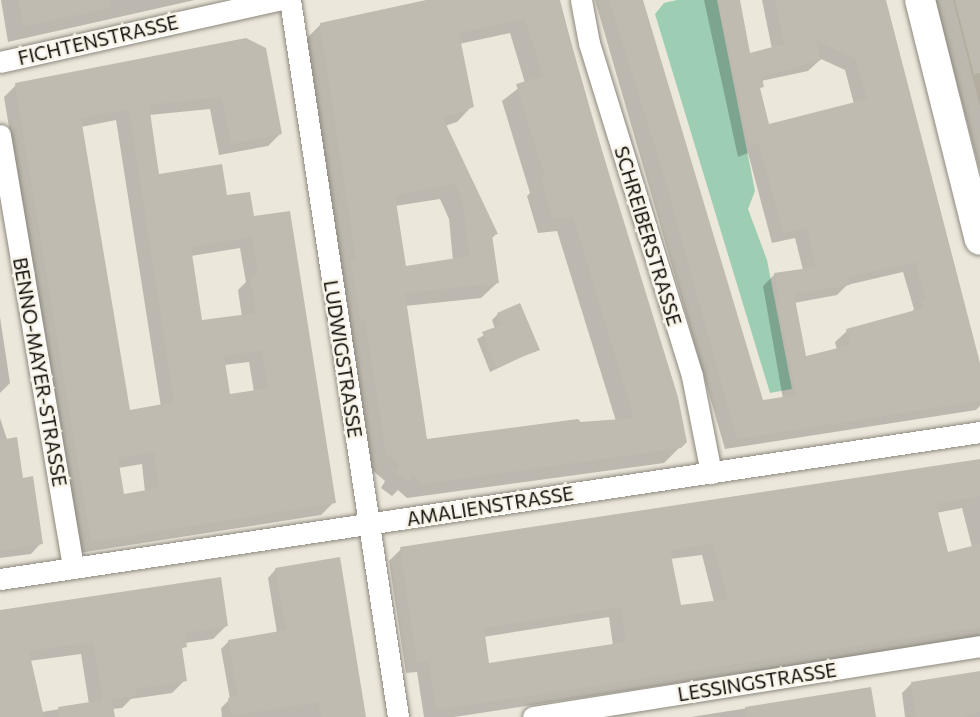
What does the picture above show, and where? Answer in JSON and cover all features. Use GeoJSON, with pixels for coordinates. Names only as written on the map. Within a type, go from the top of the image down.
{"type":"FeatureCollection","features":[{"type":"Feature","properties":{"kind":"main road"},"geometry":{"type":"LineString","coordinates":[[920,0],[973,180],[980,240]]}},
{"type":"Feature","properties":{"kind":"street","name":"FICHTENSTRASSE"},"geometry":{"type":"LineString","coordinates":[[0,62],[278,0]]}},
{"type":"Feature","properties":{"kind":"street","name":"LUDWIGSTRASSE"},"geometry":{"type":"LineString","coordinates":[[290,0],[398,717]]}},
{"type":"Feature","properties":{"kind":"street","name":"SCHREIBERSTRASSE"},"geometry":{"type":"LineString","coordinates":[[581,0],[593,56],[692,376],[711,473]]}},
{"type":"Feature","properties":{"kind":"street","name":"BENNO-MAYER-STRASSE"},"geometry":{"type":"LineString","coordinates":[[0,135],[73,568]]}},
{"type":"Feature","properties":{"kind":"street","name":"AMALIENSTRASSE"},"geometry":{"type":"LineString","coordinates":[[0,579],[980,432]]}},
{"type":"Feature","properties":{"kind":"street","name":"LESSINGSTRASSE"},"geometry":{"type":"LineString","coordinates":[[533,717],[980,646]]}},
{"type":"Feature","properties":{"kind":"shaded area"},"geometry":{"type":"Polygon","coordinates":[[[953,0],[980,0],[980,107],[953,0]]]}},
{"type":"Feature","properties":{"kind":"green space"},"geometry":{"type":"Polygon","coordinates":[[[677,0],[717,0],[755,191],[748,209],[767,260],[792,389],[770,393],[655,14],[664,3],[677,0]]]}},
{"type":"Feature","properties":{"kind":"building"},"geometry":{"type":"Polygon","coordinates":[[[18,0],[110,0],[111,8],[24,26],[18,0]]]}},
{"type":"Feature","properties":{"kind":"building"},"geometry":{"type":"Polygon","coordinates":[[[426,0],[560,0],[583,89],[678,397],[687,442],[681,448],[423,484],[413,475],[408,482],[395,472],[399,465],[386,453],[365,320],[360,321],[351,259],[356,259],[320,23],[426,0]],[[525,19],[459,33],[474,107],[443,118],[498,234],[492,235],[499,283],[405,293],[427,439],[578,419],[581,422],[634,418],[573,216],[553,219],[541,179],[545,177],[516,84],[543,76],[525,19]],[[455,184],[395,195],[406,266],[469,256],[463,203],[455,184]]]}},
{"type":"Feature","properties":{"kind":"building"},"geometry":{"type":"Polygon","coordinates":[[[609,0],[643,0],[763,400],[796,395],[776,297],[794,294],[779,296],[774,273],[816,267],[807,227],[783,233],[759,143],[749,146],[718,0],[740,0],[750,53],[784,44],[775,0],[886,0],[980,363],[980,401],[737,439],[660,162],[609,0]],[[817,41],[821,60],[762,77],[764,87],[760,88],[769,124],[867,99],[856,59],[817,41]],[[915,262],[848,277],[850,285],[794,294],[806,356],[850,345],[846,329],[923,308],[921,300],[926,299],[915,262]]]}},
{"type":"Feature","properties":{"kind":"building"},"geometry":{"type":"Polygon","coordinates":[[[955,0],[980,0],[980,73],[974,74],[955,0]]]}},
{"type":"Feature","properties":{"kind":"building"},"geometry":{"type":"Polygon","coordinates":[[[246,38],[266,48],[282,134],[231,144],[222,97],[149,105],[159,174],[222,164],[227,195],[250,192],[254,216],[290,211],[336,503],[91,542],[15,83],[246,38]],[[129,109],[81,118],[130,410],[174,402],[129,109]],[[252,237],[191,247],[202,320],[256,313],[250,276],[258,274],[252,237]],[[262,350],[224,356],[230,394],[268,388],[262,350]],[[154,452],[118,458],[124,494],[158,488],[154,452]]]}},
{"type":"Feature","properties":{"kind":"building"},"geometry":{"type":"Polygon","coordinates":[[[520,303],[540,350],[496,367],[482,332],[501,325],[497,313],[520,303]]]}},
{"type":"Feature","properties":{"kind":"building"},"geometry":{"type":"Polygon","coordinates":[[[17,437],[23,478],[33,476],[43,544],[0,551],[0,440],[17,437]]]}},
{"type":"Feature","properties":{"kind":"building"},"geometry":{"type":"Polygon","coordinates":[[[980,459],[980,496],[936,504],[948,552],[980,544],[980,627],[436,710],[429,661],[417,663],[400,547],[980,459]],[[713,544],[670,550],[681,605],[728,599],[713,544]],[[621,607],[484,628],[489,663],[626,642],[621,607]]]}},
{"type":"Feature","properties":{"kind":"building"},"geometry":{"type":"Polygon","coordinates":[[[340,557],[366,717],[321,717],[318,702],[231,716],[228,698],[238,696],[228,640],[286,630],[275,568],[340,557]]]}},
{"type":"Feature","properties":{"kind":"building"},"geometry":{"type":"Polygon","coordinates":[[[221,577],[228,626],[185,633],[187,647],[182,648],[187,681],[136,689],[137,696],[112,699],[115,717],[59,717],[58,707],[103,700],[93,642],[29,651],[44,717],[0,717],[0,610],[221,577]]]}},
{"type":"Feature","properties":{"kind":"building"},"geometry":{"type":"Polygon","coordinates":[[[980,671],[980,711],[960,717],[916,717],[911,682],[980,671]]]}},
{"type":"Feature","properties":{"kind":"building"},"geometry":{"type":"Polygon","coordinates":[[[871,687],[876,717],[746,717],[745,707],[871,687]]]}}]}
